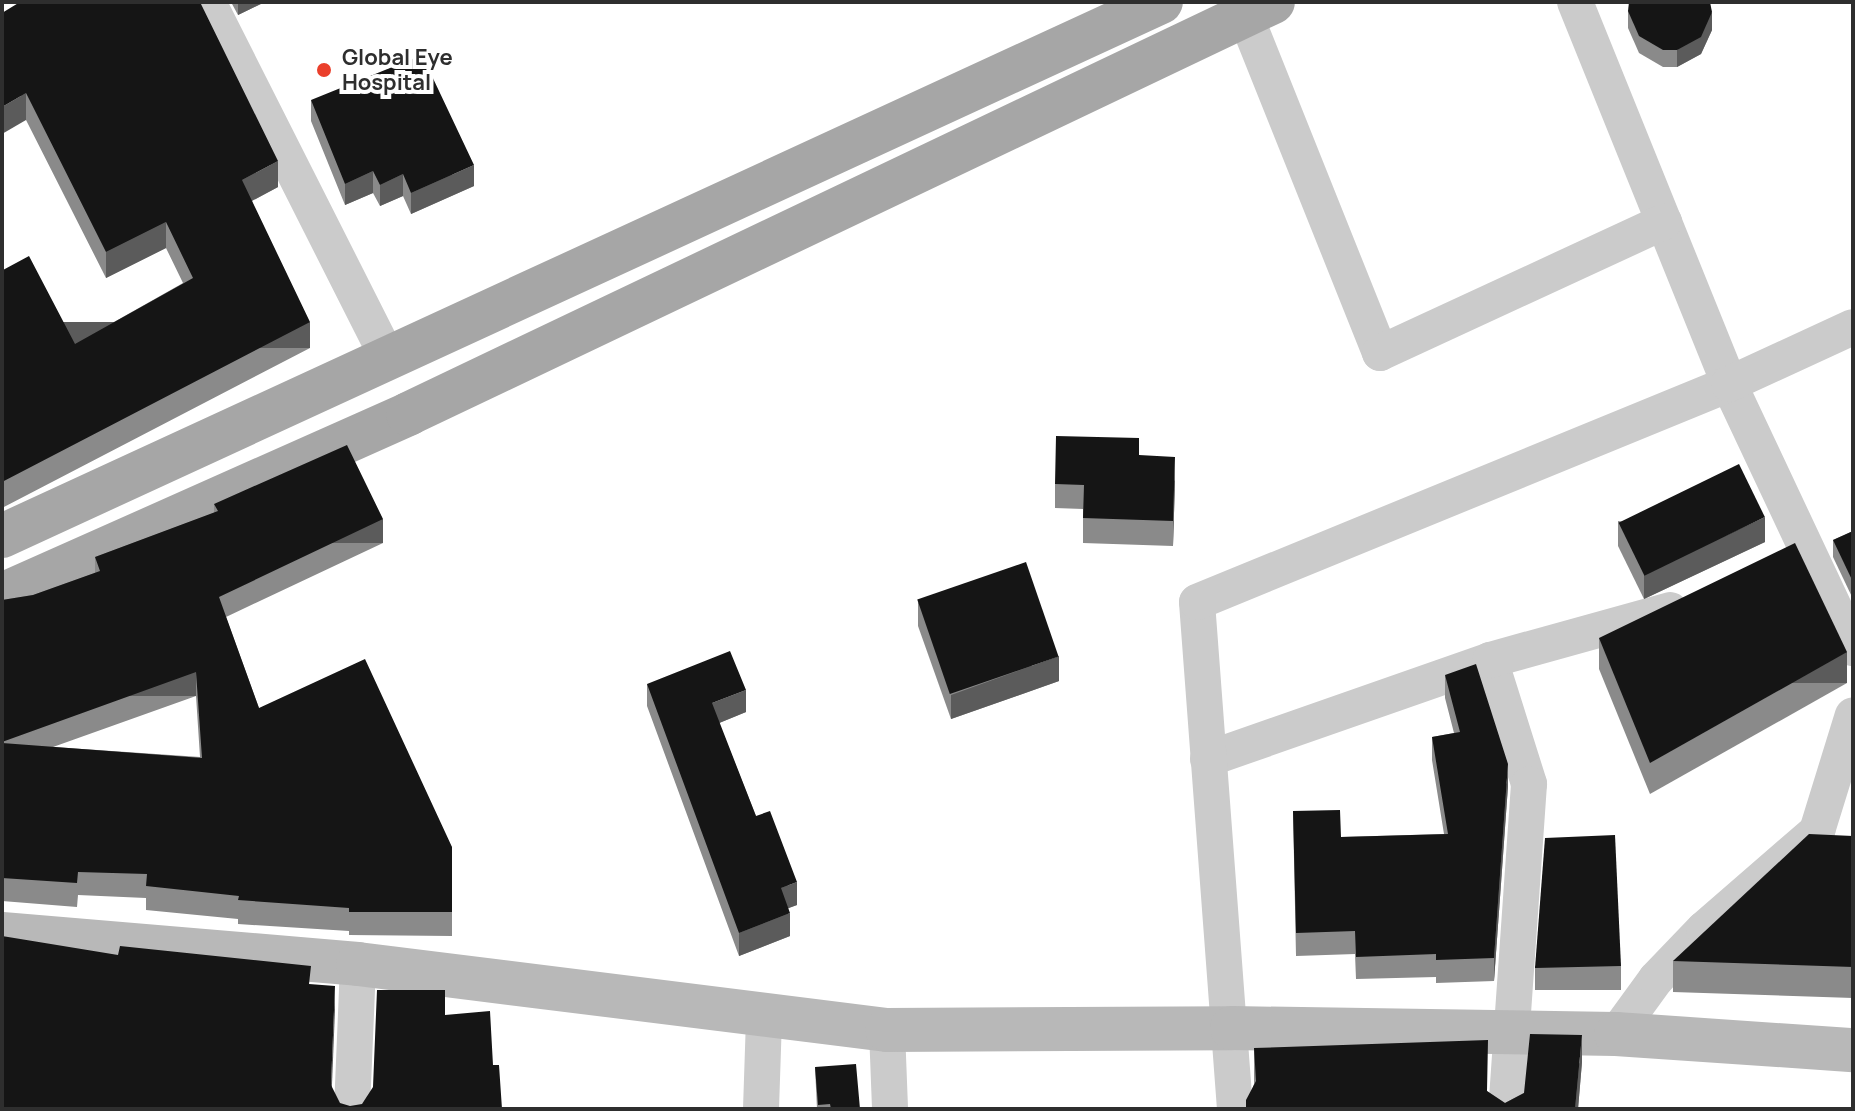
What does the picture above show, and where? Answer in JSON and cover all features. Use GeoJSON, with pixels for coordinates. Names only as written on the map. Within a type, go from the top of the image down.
{"type":"FeatureCollection","features":[{"type":"Feature","properties":{"kind":"main road"},"geometry":{"type":"LineString","coordinates":[[2,536],[389,361],[1161,2]]}},
{"type":"Feature","properties":{"kind":"main road"},"geometry":{"type":"LineString","coordinates":[[2,595],[408,414],[1259,9]]}},
{"type":"Feature","properties":{"kind":"street"},"geometry":{"type":"LineString","coordinates":[[208,2],[389,361]]}},
{"type":"Feature","properties":{"kind":"street"},"geometry":{"type":"LineString","coordinates":[[1575,2],[1729,384],[1791,552],[1853,648]]}},
{"type":"Feature","properties":{"kind":"street"},"geometry":{"type":"LineString","coordinates":[[1259,9],[1380,353],[1664,222]]}},
{"type":"Feature","properties":{"kind":"street"},"geometry":{"type":"LineString","coordinates":[[1235,1109],[1232,1028],[1197,602],[1729,384],[1853,327]]}},
{"type":"Feature","properties":{"kind":"street"},"geometry":{"type":"LineString","coordinates":[[1208,759],[1490,660],[1650,619],[1707,593]]}},
{"type":"Feature","properties":{"kind":"street"},"geometry":{"type":"LineString","coordinates":[[1490,660],[1529,784],[1506,1109]]}},
{"type":"Feature","properties":{"kind":"street"},"geometry":{"type":"LineString","coordinates":[[1616,1034],[1656,979],[1704,929],[1817,831],[1853,715]]}},
{"type":"Feature","properties":{"kind":"street"},"geometry":{"type":"LineString","coordinates":[[2,934],[358,964],[601,992],[764,1019],[887,1030],[1232,1028],[1616,1034],[1853,1050]]}},
{"type":"Feature","properties":{"kind":"street"},"geometry":{"type":"LineString","coordinates":[[352,1109],[358,964]]}},
{"type":"Feature","properties":{"kind":"street"},"geometry":{"type":"LineString","coordinates":[[761,1109],[764,1019]]}},
{"type":"Feature","properties":{"kind":"street"},"geometry":{"type":"LineString","coordinates":[[887,1030],[890,1109]]}},
{"type":"Feature","properties":{"kind":"building"},"geometry":{"type":"Polygon","coordinates":[[[20,2],[200,2],[278,161],[242,180],[310,322],[2,482],[2,267],[3,270],[29,256],[75,344],[193,278],[166,222],[106,252],[26,93],[2,107],[2,13],[20,2]]]}},
{"type":"Feature","properties":{"kind":"building"},"geometry":{"type":"Polygon","coordinates":[[[1629,2],[1710,2],[1712,12],[1701,37],[1677,50],[1663,50],[1639,36],[1628,11],[1629,2]]]}},
{"type":"Feature","properties":{"kind":"building"},"geometry":{"type":"Polygon","coordinates":[[[422,55],[474,165],[411,193],[403,174],[380,185],[373,171],[345,184],[311,100],[422,55]]]}},
{"type":"Feature","properties":{"kind":"building"},"geometry":{"type":"Polygon","coordinates":[[[1056,436],[1139,438],[1139,455],[1175,457],[1173,521],[1083,518],[1084,485],[1055,484],[1056,436]]]}},
{"type":"Feature","properties":{"kind":"building"},"geometry":{"type":"Polygon","coordinates":[[[347,445],[383,519],[219,597],[259,708],[365,659],[452,847],[452,912],[349,912],[349,908],[238,900],[239,896],[146,886],[147,874],[78,872],[77,883],[2,878],[2,743],[202,758],[196,672],[2,742],[2,600],[33,595],[100,571],[95,557],[218,511],[214,504],[347,445]]]}},
{"type":"Feature","properties":{"kind":"building"},"geometry":{"type":"Polygon","coordinates":[[[1739,464],[1765,517],[1644,576],[1619,523],[1739,464]]]}},
{"type":"Feature","properties":{"kind":"building"},"geometry":{"type":"Polygon","coordinates":[[[1853,531],[1853,582],[1833,540],[1853,531]]]}},
{"type":"Feature","properties":{"kind":"building"},"geometry":{"type":"Polygon","coordinates":[[[1795,543],[1847,652],[1650,763],[1599,638],[1795,543]]]}},
{"type":"Feature","properties":{"kind":"building"},"geometry":{"type":"Polygon","coordinates":[[[1026,562],[1059,657],[950,694],[917,599],[1026,562]]]}},
{"type":"Feature","properties":{"kind":"building"},"geometry":{"type":"Polygon","coordinates":[[[730,651],[746,690],[712,703],[756,816],[770,811],[797,882],[781,888],[790,913],[739,933],[647,684],[730,651]]]}},
{"type":"Feature","properties":{"kind":"building"},"geometry":{"type":"Polygon","coordinates":[[[1476,664],[1508,764],[1494,958],[1436,960],[1436,954],[1356,957],[1355,931],[1296,933],[1293,811],[1340,810],[1341,837],[1448,834],[1432,737],[1460,732],[1445,675],[1476,664]]]}},
{"type":"Feature","properties":{"kind":"building"},"geometry":{"type":"Polygon","coordinates":[[[1809,834],[1853,836],[1853,967],[1673,961],[1809,834]]]}},
{"type":"Feature","properties":{"kind":"building"},"geometry":{"type":"Polygon","coordinates":[[[1615,835],[1621,966],[1535,968],[1545,838],[1615,835]]]}},
{"type":"Feature","properties":{"kind":"building"},"geometry":{"type":"Polygon","coordinates":[[[2,936],[118,955],[120,946],[311,966],[309,984],[335,986],[331,1085],[340,1103],[350,1106],[362,1104],[373,1087],[377,990],[445,990],[445,1015],[490,1011],[493,1065],[499,1065],[502,1109],[2,1109],[2,936]]]}},
{"type":"Feature","properties":{"kind":"building"},"geometry":{"type":"Polygon","coordinates":[[[1530,1034],[1582,1035],[1575,1109],[1246,1109],[1246,1100],[1256,1081],[1254,1048],[1488,1040],[1487,1091],[1505,1103],[1524,1093],[1530,1034]]]}},
{"type":"Feature","properties":{"kind":"building"},"geometry":{"type":"Polygon","coordinates":[[[856,1064],[860,1109],[831,1109],[830,1104],[818,1105],[815,1067],[856,1064]]]}},
{"type":"Feature","properties":{"kind":"place","name":"Global Eye Hospital"},"geometry":{"type":"Point","coordinates":[324,70]}}]}
